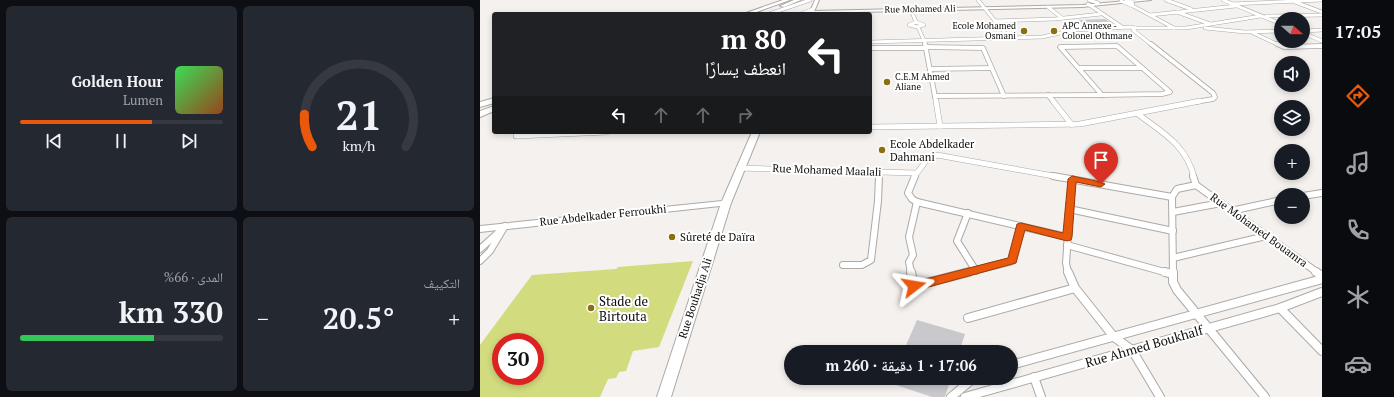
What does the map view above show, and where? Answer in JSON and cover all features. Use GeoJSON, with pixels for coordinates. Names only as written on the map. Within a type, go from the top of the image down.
{"type":"FeatureCollection","features":[{"type":"Feature","properties":{"kind":"highway"},"geometry":{"type":"LineString","coordinates":[[752,12],[788,0]]}},
{"type":"Feature","properties":{"kind":"highway"},"geometry":{"type":"LineString","coordinates":[[765,12],[801,1]]}},
{"type":"Feature","properties":{"kind":"highway"},"geometry":{"type":"LineString","coordinates":[[480,105],[492,101]]}},
{"type":"Feature","properties":{"kind":"highway"},"geometry":{"type":"LineString","coordinates":[[480,113],[492,108]]}},
{"type":"Feature","properties":{"kind":"main road"},"geometry":{"type":"LineString","coordinates":[[812,11],[816,1]]}},
{"type":"Feature","properties":{"kind":"main road","name":"Rue Bouhadja Ali"},"geometry":{"type":"LineString","coordinates":[[664,397],[726,203],[739,168],[755,134]]}},
{"type":"Feature","properties":{"kind":"main road","name":"Rue Abdelkader Ferroukhi"},"geometry":{"type":"LineString","coordinates":[[480,229],[726,203]]}},
{"type":"Feature","properties":{"kind":"street"},"geometry":{"type":"LineString","coordinates":[[774,12],[801,1],[810,0]]}},
{"type":"Feature","properties":{"kind":"street"},"geometry":{"type":"LineString","coordinates":[[978,0],[982,8],[1008,38]]}},
{"type":"Feature","properties":{"kind":"street","name":"Rue Mohamed Ali"},"geometry":{"type":"LineString","coordinates":[[862,12],[1048,7],[1149,0]]}},
{"type":"Feature","properties":{"kind":"street"},"geometry":{"type":"LineString","coordinates":[[1166,0],[1194,10]]}},
{"type":"Feature","properties":{"kind":"street"},"geometry":{"type":"LineString","coordinates":[[1223,0],[1274,21]]}},
{"type":"Feature","properties":{"kind":"street"},"geometry":{"type":"LineString","coordinates":[[1231,4],[1258,4],[1289,0],[1322,0]]}},
{"type":"Feature","properties":{"kind":"street"},"geometry":{"type":"LineString","coordinates":[[1289,0],[1322,12]]}},
{"type":"Feature","properties":{"kind":"street"},"geometry":{"type":"LineString","coordinates":[[801,1],[816,1]]}},
{"type":"Feature","properties":{"kind":"street"},"geometry":{"type":"LineString","coordinates":[[812,11],[982,8],[1123,2]]}},
{"type":"Feature","properties":{"kind":"street"},"geometry":{"type":"LineString","coordinates":[[1133,2],[1150,15],[1175,29]]}},
{"type":"Feature","properties":{"kind":"street"},"geometry":{"type":"LineString","coordinates":[[1089,3],[1101,14],[1122,27]]}},
{"type":"Feature","properties":{"kind":"street"},"geometry":{"type":"LineString","coordinates":[[1150,15],[1236,6]]}},
{"type":"Feature","properties":{"kind":"street"},"geometry":{"type":"LineString","coordinates":[[1048,7],[1062,18]]}},
{"type":"Feature","properties":{"kind":"street"},"geometry":{"type":"LineString","coordinates":[[911,10],[916,22]]}},
{"type":"Feature","properties":{"kind":"street","name":"Rue Mohamed Ali"},"geometry":{"type":"LineString","coordinates":[[812,11],[825,12]]}},
{"type":"Feature","properties":{"kind":"street"},"geometry":{"type":"LineString","coordinates":[[1176,12],[1210,24]]}},
{"type":"Feature","properties":{"kind":"street"},"geometry":{"type":"LineString","coordinates":[[994,21],[1055,19],[1101,14]]}},
{"type":"Feature","properties":{"kind":"street"},"geometry":{"type":"LineString","coordinates":[[872,42],[1046,37],[1079,29],[1122,27],[1134,29],[1175,29],[1197,27],[1262,16],[1322,15]]}},
{"type":"Feature","properties":{"kind":"street"},"geometry":{"type":"LineString","coordinates":[[916,22],[924,24],[918,27],[909,25],[916,22]]}},
{"type":"Feature","properties":{"kind":"street"},"geometry":{"type":"LineString","coordinates":[[918,27],[926,48],[940,126]]}},
{"type":"Feature","properties":{"kind":"street"},"geometry":{"type":"LineString","coordinates":[[1197,27],[1251,32],[1274,31]]}},
{"type":"Feature","properties":{"kind":"street"},"geometry":{"type":"LineString","coordinates":[[872,127],[1072,125],[1138,114],[1213,99],[1215,97],[1213,93],[1134,29]]}},
{"type":"Feature","properties":{"kind":"street"},"geometry":{"type":"LineString","coordinates":[[1310,31],[1322,30]]}},
{"type":"Feature","properties":{"kind":"street"},"geometry":{"type":"LineString","coordinates":[[1251,32],[1284,47],[1322,46]]}},
{"type":"Feature","properties":{"kind":"street"},"geometry":{"type":"LineString","coordinates":[[1310,35],[1322,41]]}},
{"type":"Feature","properties":{"kind":"street"},"geometry":{"type":"LineString","coordinates":[[935,96],[1004,96],[1048,95],[1102,95],[1162,94],[1170,92],[1117,46],[1060,47],[1102,95]]}},
{"type":"Feature","properties":{"kind":"street"},"geometry":{"type":"LineString","coordinates":[[872,48],[982,48],[1004,96]]}},
{"type":"Feature","properties":{"kind":"street"},"geometry":{"type":"LineString","coordinates":[[930,69],[991,68]]}},
{"type":"Feature","properties":{"kind":"street"},"geometry":{"type":"LineString","coordinates":[[1079,68],[1142,68]]}},
{"type":"Feature","properties":{"kind":"street"},"geometry":{"type":"LineString","coordinates":[[1048,95],[1072,125]]}},
{"type":"Feature","properties":{"kind":"street"},"geometry":{"type":"LineString","coordinates":[[1138,114],[1173,142],[1185,155],[1189,161],[1196,185],[1177,189],[1172,197],[1172,274],[1177,290],[1265,397]]}},
{"type":"Feature","properties":{"kind":"street"},"geometry":{"type":"LineString","coordinates":[[516,136],[562,134]]}},
{"type":"Feature","properties":{"kind":"street"},"geometry":{"type":"LineString","coordinates":[[1172,197],[941,155],[930,158],[916,173],[908,193],[912,199],[917,202],[1021,226],[1172,274]]}},
{"type":"Feature","properties":{"kind":"street","name":"Rue Mohamed Maalali"},"geometry":{"type":"LineString","coordinates":[[739,168],[916,173]]}},
{"type":"Feature","properties":{"kind":"street"},"geometry":{"type":"LineString","coordinates":[[843,265],[863,265],[868,263],[870,260],[878,201],[879,171]]}},
{"type":"Feature","properties":{"kind":"street"},"geometry":{"type":"LineString","coordinates":[[1072,179],[1066,262],[1069,276],[1075,288],[1114,337],[1132,350],[1160,397]]}},
{"type":"Feature","properties":{"kind":"street","name":"Rue Mohamed Bouamra"},"geometry":{"type":"LineString","coordinates":[[1196,185],[1322,277]]}},
{"type":"Feature","properties":{"kind":"street"},"geometry":{"type":"LineString","coordinates":[[1310,195],[1322,193]]}},
{"type":"Feature","properties":{"kind":"street"},"geometry":{"type":"LineString","coordinates":[[917,202],[909,237],[913,255],[909,262],[914,286],[1012,261],[1021,226]]}},
{"type":"Feature","properties":{"kind":"street"},"geometry":{"type":"LineString","coordinates":[[1231,211],[1274,202]]}},
{"type":"Feature","properties":{"kind":"street"},"geometry":{"type":"LineString","coordinates":[[1173,212],[1221,203]]}},
{"type":"Feature","properties":{"kind":"street"},"geometry":{"type":"LineString","coordinates":[[1069,209],[1173,231]]}},
{"type":"Feature","properties":{"kind":"street"},"geometry":{"type":"LineString","coordinates":[[968,213],[957,241],[976,271]]}},
{"type":"Feature","properties":{"kind":"street"},"geometry":{"type":"LineString","coordinates":[[480,249],[505,226]]}},
{"type":"Feature","properties":{"kind":"street"},"geometry":{"type":"LineString","coordinates":[[480,261],[490,251],[505,226]]}},
{"type":"Feature","properties":{"kind":"street"},"geometry":{"type":"LineString","coordinates":[[1173,258],[1266,236]]}},
{"type":"Feature","properties":{"kind":"street"},"geometry":{"type":"LineString","coordinates":[[1018,363],[1197,314],[1322,277]]}},
{"type":"Feature","properties":{"kind":"street"},"geometry":{"type":"LineString","coordinates":[[968,318],[1075,288]]}},
{"type":"Feature","properties":{"kind":"street","name":"Rue Ahmed Boukhalf"},"geometry":{"type":"LineString","coordinates":[[965,397],[1280,308],[1322,292]]}},
{"type":"Feature","properties":{"kind":"street"},"geometry":{"type":"LineString","coordinates":[[1280,308],[1322,352]]}},
{"type":"Feature","properties":{"kind":"street"},"geometry":{"type":"LineString","coordinates":[[1034,377],[1041,397]]}},
{"type":"Feature","properties":{"kind":"street"},"geometry":{"type":"LineString","coordinates":[[951,397],[966,385]]}},
{"type":"Feature","properties":{"kind":"green space","name":"Stade de Birtouta"},"geometry":{"type":"Polygon","coordinates":[[[693,261],[659,347],[633,351],[626,371],[619,372],[616,378],[608,379],[600,397],[480,397],[480,345],[532,275],[616,269],[618,267],[693,261]]]}},
{"type":"Feature","properties":{"kind":"building"},"geometry":{"type":"Polygon","coordinates":[[[1105,19],[1113,25],[1085,26],[1078,20],[1105,19]]]}},
{"type":"Feature","properties":{"kind":"building"},"geometry":{"type":"Polygon","coordinates":[[[917,320],[965,334],[961,345],[906,345],[917,320]]]}},
{"type":"Feature","properties":{"kind":"building"},"geometry":{"type":"Polygon","coordinates":[[[896,385],[949,385],[945,397],[932,397],[896,385]]]}},
{"type":"Feature","properties":{"kind":"place","name":"Ecole Mohamed Osmani"},"geometry":{"type":"Point","coordinates":[1024,31]}},
{"type":"Feature","properties":{"kind":"place","name":"APC Annexe - Colonel Othmane"},"geometry":{"type":"Point","coordinates":[1054,31]}},
{"type":"Feature","properties":{"kind":"place","name":"C.E.M Ahmed Aliane"},"geometry":{"type":"Point","coordinates":[887,82]}},
{"type":"Feature","properties":{"kind":"place","name":"Ecole Abdelkader Dahmani"},"geometry":{"type":"Point","coordinates":[882,150]}},
{"type":"Feature","properties":{"kind":"place","name":"Sûreté de Daïra"},"geometry":{"type":"Point","coordinates":[672,237]}},
{"type":"Feature","properties":{"kind":"place","name":"Stade de Birtouta"},"geometry":{"type":"Point","coordinates":[591,308]}},
{"type":"Feature","properties":{"kind":"route"},"geometry":{"type":"LineString","coordinates":[[914,286],[1012,261],[1021,226],[1067,237],[1072,179],[1101,184]]}}]}
